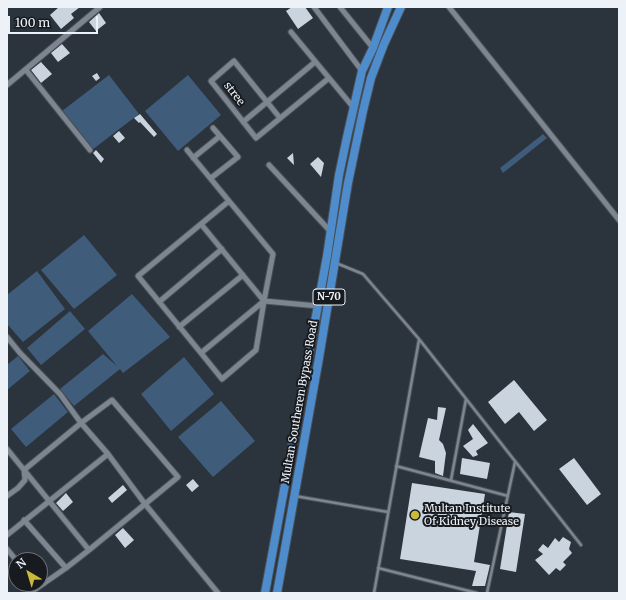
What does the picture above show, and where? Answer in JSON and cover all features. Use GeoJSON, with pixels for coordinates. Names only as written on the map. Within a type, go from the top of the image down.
{"type":"FeatureCollection","features":[{"type":"Feature","properties":{"kind":"highway","name":"Multan Southeren Bypass Road"},"geometry":{"type":"LineString","coordinates":[[265,593],[318,306],[339,176],[353,107],[362,71],[373,48],[388,7]]}},
{"type":"Feature","properties":{"kind":"highway","name":"Multan Southeren Bypass Road"},"geometry":{"type":"LineString","coordinates":[[277,593],[348,183],[363,111],[371,78],[381,50],[401,7]]}},
{"type":"Feature","properties":{"kind":"street"},"geometry":{"type":"LineString","coordinates":[[7,85],[100,7]]}},
{"type":"Feature","properties":{"kind":"street"},"geometry":{"type":"LineString","coordinates":[[314,7],[362,71]]}},
{"type":"Feature","properties":{"kind":"street"},"geometry":{"type":"LineString","coordinates":[[340,7],[373,48]]}},
{"type":"Feature","properties":{"kind":"street"},"geometry":{"type":"LineString","coordinates":[[449,7],[619,220]]}},
{"type":"Feature","properties":{"kind":"street"},"geometry":{"type":"LineString","coordinates":[[291,32],[353,107]]}},
{"type":"Feature","properties":{"kind":"street","name":"stree"},"geometry":{"type":"LineString","coordinates":[[280,118],[234,61],[211,81],[256,138],[329,78]]}},
{"type":"Feature","properties":{"kind":"street"},"geometry":{"type":"LineString","coordinates":[[243,122],[315,62]]}},
{"type":"Feature","properties":{"kind":"street"},"geometry":{"type":"LineString","coordinates":[[26,70],[90,150]]}},
{"type":"Feature","properties":{"kind":"street"},"geometry":{"type":"LineString","coordinates":[[211,178],[238,157],[213,128]]}},
{"type":"Feature","properties":{"kind":"street"},"geometry":{"type":"LineString","coordinates":[[193,158],[220,136]]}},
{"type":"Feature","properties":{"kind":"street"},"geometry":{"type":"LineString","coordinates":[[187,150],[273,254],[256,350],[222,379],[138,276],[229,201]]}},
{"type":"Feature","properties":{"kind":"street"},"geometry":{"type":"LineString","coordinates":[[269,164],[331,232]]}},
{"type":"Feature","properties":{"kind":"street"},"geometry":{"type":"LineString","coordinates":[[201,224],[264,301]]}},
{"type":"Feature","properties":{"kind":"street"},"geometry":{"type":"LineString","coordinates":[[159,302],[222,249]]}},
{"type":"Feature","properties":{"kind":"street"},"geometry":{"type":"LineString","coordinates":[[179,327],[243,275]]}},
{"type":"Feature","properties":{"kind":"street"},"geometry":{"type":"LineString","coordinates":[[201,353],[264,301],[318,306]]}},
{"type":"Feature","properties":{"kind":"street"},"geometry":{"type":"LineString","coordinates":[[7,337],[20,353],[60,394],[81,423],[108,454],[145,504],[218,593]]}},
{"type":"Feature","properties":{"kind":"street"},"geometry":{"type":"LineString","coordinates":[[24,470],[81,423],[112,400],[178,477],[66,568],[48,578]]}},
{"type":"Feature","properties":{"kind":"street"},"geometry":{"type":"LineString","coordinates":[[7,449],[89,550]]}},
{"type":"Feature","properties":{"kind":"street"},"geometry":{"type":"LineString","coordinates":[[7,535],[108,454]]}},
{"type":"Feature","properties":{"kind":"street"},"geometry":{"type":"LineString","coordinates":[[7,496],[18,488],[25,480],[24,470]]}},
{"type":"Feature","properties":{"kind":"street"},"geometry":{"type":"LineString","coordinates":[[24,520],[66,568]]}},
{"type":"Feature","properties":{"kind":"lane"},"geometry":{"type":"LineString","coordinates":[[335,263],[363,274],[419,339],[581,546]]}},
{"type":"Feature","properties":{"kind":"lane"},"geometry":{"type":"LineString","coordinates":[[374,593],[419,339]]}},
{"type":"Feature","properties":{"kind":"lane"},"geometry":{"type":"LineString","coordinates":[[450,480],[466,398]]}},
{"type":"Feature","properties":{"kind":"lane"},"geometry":{"type":"LineString","coordinates":[[487,593],[515,461]]}},
{"type":"Feature","properties":{"kind":"lane"},"geometry":{"type":"LineString","coordinates":[[396,466],[508,496]]}},
{"type":"Feature","properties":{"kind":"lane"},"geometry":{"type":"LineString","coordinates":[[295,496],[388,512]]}},
{"type":"Feature","properties":{"kind":"lane"},"geometry":{"type":"LineString","coordinates":[[378,568],[477,593]]}},
{"type":"Feature","properties":{"kind":"shaded area"},"geometry":{"type":"Polygon","coordinates":[[[109,75],[139,114],[92,150],[62,111],[109,75]]]}},
{"type":"Feature","properties":{"kind":"shaded area"},"geometry":{"type":"Polygon","coordinates":[[[188,75],[221,115],[178,151],[145,111],[188,75]]]}},
{"type":"Feature","properties":{"kind":"shaded area"},"geometry":{"type":"Polygon","coordinates":[[[543,134],[547,138],[503,173],[500,168],[543,134]]]}},
{"type":"Feature","properties":{"kind":"shaded area"},"geometry":{"type":"Polygon","coordinates":[[[84,235],[117,275],[74,309],[41,270],[84,235]]]}},
{"type":"Feature","properties":{"kind":"shaded area"},"geometry":{"type":"Polygon","coordinates":[[[37,271],[65,309],[23,342],[7,324],[7,295],[37,271]]]}},
{"type":"Feature","properties":{"kind":"shaded area"},"geometry":{"type":"Polygon","coordinates":[[[132,294],[170,337],[123,373],[120,369],[74,406],[60,389],[103,354],[117,366],[88,331],[132,294]]]}},
{"type":"Feature","properties":{"kind":"shaded area"},"geometry":{"type":"Polygon","coordinates":[[[70,311],[85,329],[41,365],[27,348],[70,311]]]}},
{"type":"Feature","properties":{"kind":"shaded area"},"geometry":{"type":"Polygon","coordinates":[[[18,356],[30,371],[7,390],[7,365],[18,356]]]}},
{"type":"Feature","properties":{"kind":"shaded area"},"geometry":{"type":"Polygon","coordinates":[[[184,357],[214,394],[171,431],[141,394],[184,357]]]}},
{"type":"Feature","properties":{"kind":"shaded area"},"geometry":{"type":"Polygon","coordinates":[[[54,394],[68,412],[26,447],[11,429],[54,394]]]}},
{"type":"Feature","properties":{"kind":"shaded area"},"geometry":{"type":"Polygon","coordinates":[[[221,401],[255,441],[213,477],[178,437],[221,401]]]}},
{"type":"Feature","properties":{"kind":"building"},"geometry":{"type":"Polygon","coordinates":[[[59,7],[80,7],[71,14],[74,18],[61,29],[50,15],[59,7]]]}},
{"type":"Feature","properties":{"kind":"building"},"geometry":{"type":"Polygon","coordinates":[[[292,7],[305,7],[313,18],[298,29],[286,11],[292,7]]]}},
{"type":"Feature","properties":{"kind":"building"},"geometry":{"type":"Polygon","coordinates":[[[99,13],[106,23],[96,31],[89,22],[99,13]]]}},
{"type":"Feature","properties":{"kind":"building"},"geometry":{"type":"Polygon","coordinates":[[[62,44],[70,53],[58,62],[51,53],[62,44]]]}},
{"type":"Feature","properties":{"kind":"building"},"geometry":{"type":"Polygon","coordinates":[[[41,62],[52,74],[41,83],[31,70],[41,62]]]}},
{"type":"Feature","properties":{"kind":"building"},"geometry":{"type":"Polygon","coordinates":[[[97,73],[100,78],[96,81],[92,76],[97,73]]]}},
{"type":"Feature","properties":{"kind":"building"},"geometry":{"type":"Polygon","coordinates":[[[140,114],[157,134],[154,137],[140,122],[139,123],[134,118],[140,114]]]}},
{"type":"Feature","properties":{"kind":"building"},"geometry":{"type":"Polygon","coordinates":[[[119,131],[125,138],[119,143],[113,136],[119,131]]]}},
{"type":"Feature","properties":{"kind":"building"},"geometry":{"type":"Polygon","coordinates":[[[96,150],[104,159],[101,163],[93,153],[96,150]]]}},
{"type":"Feature","properties":{"kind":"building"},"geometry":{"type":"Polygon","coordinates":[[[293,153],[294,165],[287,158],[293,153]]]}},
{"type":"Feature","properties":{"kind":"building"},"geometry":{"type":"Polygon","coordinates":[[[318,157],[324,163],[321,177],[310,164],[318,157]]]}},
{"type":"Feature","properties":{"kind":"building"},"geometry":{"type":"Polygon","coordinates":[[[514,380],[547,420],[534,431],[519,412],[505,424],[488,402],[514,380]]]}},
{"type":"Feature","properties":{"kind":"building"},"geometry":{"type":"Polygon","coordinates":[[[438,407],[446,408],[439,440],[443,444],[446,453],[443,476],[435,473],[435,461],[419,457],[428,418],[437,420],[438,407]]]}},
{"type":"Feature","properties":{"kind":"building"},"geometry":{"type":"Polygon","coordinates":[[[473,424],[488,443],[476,451],[478,455],[473,457],[463,446],[473,439],[468,430],[473,424]]]}},
{"type":"Feature","properties":{"kind":"building"},"geometry":{"type":"Polygon","coordinates":[[[462,458],[490,463],[487,479],[460,474],[462,458]]]}},
{"type":"Feature","properties":{"kind":"building"},"geometry":{"type":"Polygon","coordinates":[[[574,458],[601,494],[587,505],[559,469],[574,458]]]}},
{"type":"Feature","properties":{"kind":"building"},"geometry":{"type":"Polygon","coordinates":[[[193,479],[199,486],[192,492],[186,485],[193,479]]]}},
{"type":"Feature","properties":{"kind":"building"},"geometry":{"type":"Polygon","coordinates":[[[412,483],[485,494],[474,562],[490,565],[485,586],[472,586],[476,571],[400,559],[412,483]]]}},
{"type":"Feature","properties":{"kind":"building"},"geometry":{"type":"Polygon","coordinates":[[[123,485],[127,490],[112,503],[108,498],[123,485]]]}},
{"type":"Feature","properties":{"kind":"building"},"geometry":{"type":"Polygon","coordinates":[[[66,493],[73,502],[63,511],[56,503],[66,493]]]}},
{"type":"Feature","properties":{"kind":"building"},"geometry":{"type":"Polygon","coordinates":[[[509,512],[525,514],[516,572],[500,569],[509,512]]]}},
{"type":"Feature","properties":{"kind":"building"},"geometry":{"type":"Polygon","coordinates":[[[123,528],[134,540],[125,548],[115,535],[123,528]]]}},
{"type":"Feature","properties":{"kind":"building"},"geometry":{"type":"Polygon","coordinates":[[[563,537],[571,542],[569,549],[572,553],[563,562],[566,565],[560,571],[556,568],[549,575],[535,560],[543,554],[538,550],[543,544],[548,548],[555,538],[559,542],[563,537]]]}},
{"type":"Feature","properties":{"kind":"place","name":"Multan Institute Of Kidney Disease"},"geometry":{"type":"Point","coordinates":[415,515]}}]}
